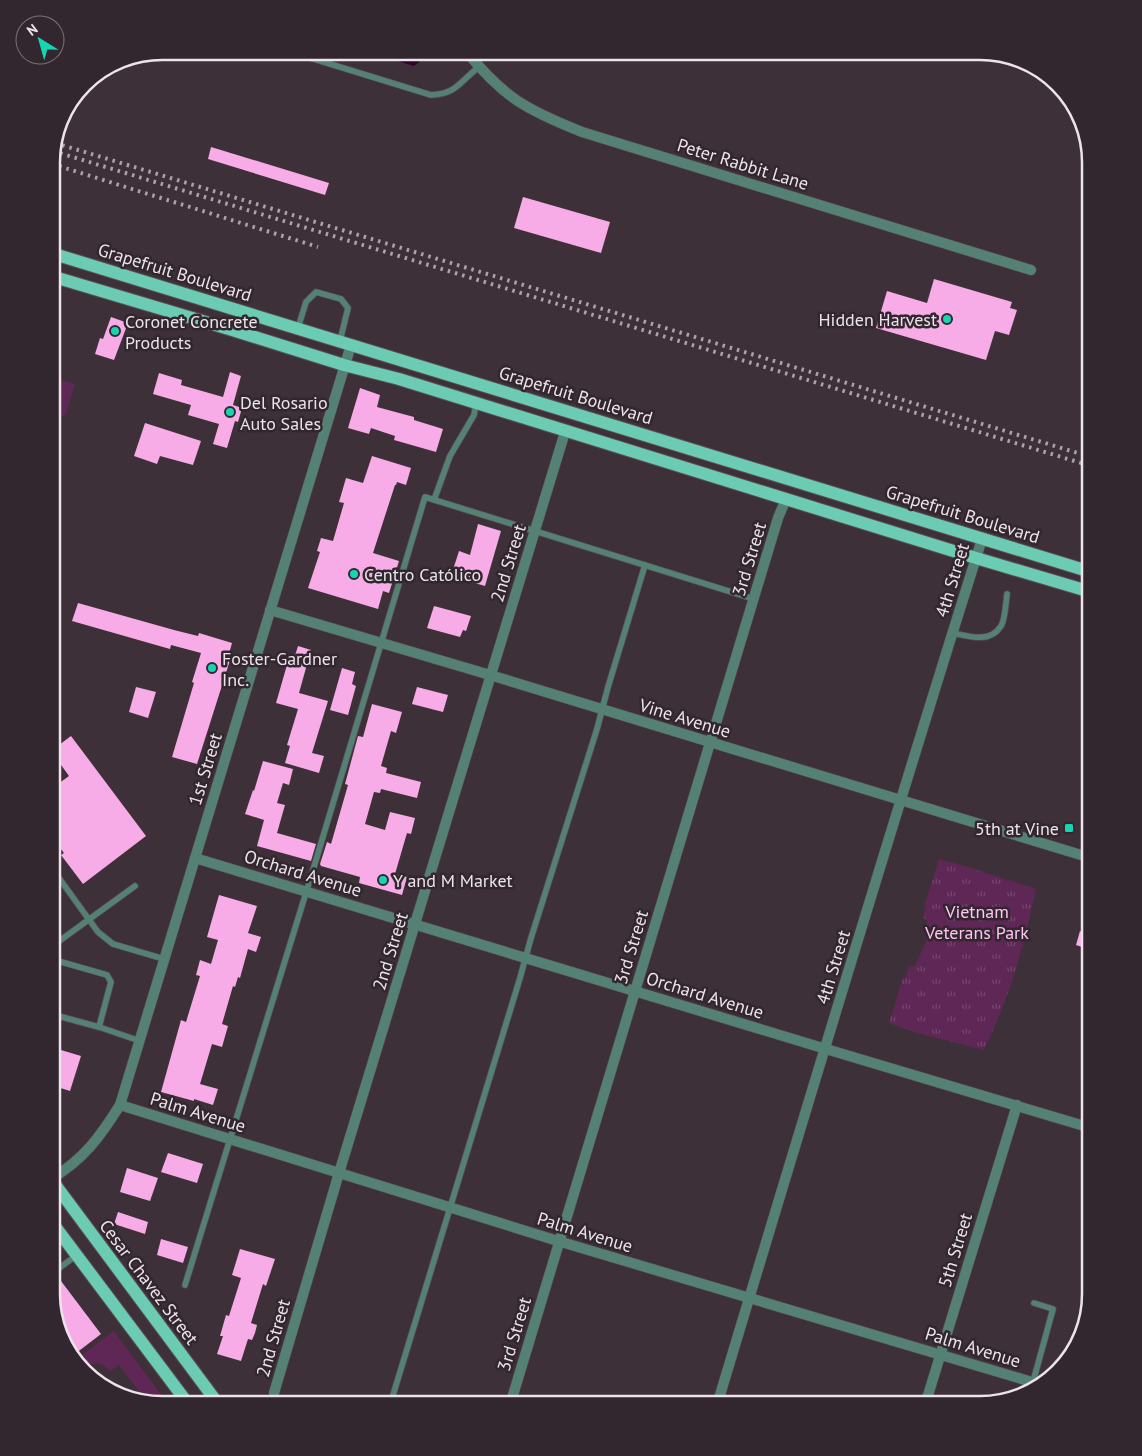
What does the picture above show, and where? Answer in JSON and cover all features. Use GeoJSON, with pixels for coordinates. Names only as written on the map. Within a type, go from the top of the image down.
{"type":"FeatureCollection","features":[{"type":"Feature","properties":{"kind":"main road","name":"Grapefruit Boulevard"},"geometry":{"type":"LineString","coordinates":[[60,255],[1082,569]]}},
{"type":"Feature","properties":{"kind":"main road"},"geometry":{"type":"LineString","coordinates":[[60,278],[344,365],[399,379],[564,432],[1082,589]]}},
{"type":"Feature","properties":{"kind":"main road","name":"Cesar Chavez Street"},"geometry":{"type":"LineString","coordinates":[[60,1191],[213,1396]]}},
{"type":"Feature","properties":{"kind":"main road"},"geometry":{"type":"LineString","coordinates":[[60,1233],[182,1396]]}},
{"type":"Feature","properties":{"kind":"street","name":"Peter Rabbit Lane"},"geometry":{"type":"LineString","coordinates":[[473,60],[498,87],[516,101],[545,117],[582,132],[1031,270]]}},
{"type":"Feature","properties":{"kind":"street","name":"1st Street"},"geometry":{"type":"LineString","coordinates":[[60,1173],[71,1166],[87,1150],[105,1129],[120,1105],[344,365],[345,343]]}},
{"type":"Feature","properties":{"kind":"street","name":"2nd Street"},"geometry":{"type":"LineString","coordinates":[[274,1393],[564,432]]}},
{"type":"Feature","properties":{"kind":"street","name":"3rd Street"},"geometry":{"type":"LineString","coordinates":[[513,1396],[778,518],[786,498]]}},
{"type":"Feature","properties":{"kind":"street","name":"4th Street"},"geometry":{"type":"LineString","coordinates":[[720,1396],[900,800],[982,539]]}},
{"type":"Feature","properties":{"kind":"street","name":"Vine Avenue"},"geometry":{"type":"LineString","coordinates":[[270,610],[1082,855]]}},
{"type":"Feature","properties":{"kind":"street","name":"Orchard Avenue"},"geometry":{"type":"LineString","coordinates":[[195,858],[1082,1125]]}},
{"type":"Feature","properties":{"kind":"street","name":"Palm Avenue"},"geometry":{"type":"LineString","coordinates":[[120,1105],[558,1241],[1031,1382]]}},
{"type":"Feature","properties":{"kind":"street","name":"5th Street"},"geometry":{"type":"LineString","coordinates":[[928,1396],[1017,1105]]}},
{"type":"Feature","properties":{"kind":"lane"},"geometry":{"type":"LineString","coordinates":[[317,60],[431,95],[445,94],[456,88],[479,67]]}},
{"type":"Feature","properties":{"kind":"lane"},"geometry":{"type":"LineString","coordinates":[[298,328],[306,302],[316,292],[341,299],[348,308],[345,343]]}},
{"type":"Feature","properties":{"kind":"lane"},"geometry":{"type":"LineString","coordinates":[[434,500],[450,456],[474,414],[476,404]]}},
{"type":"Feature","properties":{"kind":"lane"},"geometry":{"type":"LineString","coordinates":[[185,1285],[425,497],[754,599]]}},
{"type":"Feature","properties":{"kind":"lane"},"geometry":{"type":"LineString","coordinates":[[393,1396],[645,565]]}},
{"type":"Feature","properties":{"kind":"lane"},"geometry":{"type":"LineString","coordinates":[[952,633],[980,638],[990,636],[1001,626],[1007,594]]}},
{"type":"Feature","properties":{"kind":"lane"},"geometry":{"type":"LineString","coordinates":[[60,880],[98,932],[113,944],[164,958]]}},
{"type":"Feature","properties":{"kind":"lane"},"geometry":{"type":"LineString","coordinates":[[60,941],[135,886]]}},
{"type":"Feature","properties":{"kind":"lane"},"geometry":{"type":"LineString","coordinates":[[60,961],[107,975],[111,982],[100,1027]]}},
{"type":"Feature","properties":{"kind":"lane"},"geometry":{"type":"LineString","coordinates":[[60,1016],[140,1040]]}},
{"type":"Feature","properties":{"kind":"lane"},"geometry":{"type":"LineString","coordinates":[[60,1267],[77,1255]]}},
{"type":"Feature","properties":{"kind":"lane"},"geometry":{"type":"LineString","coordinates":[[1034,1303],[1053,1310],[1038,1378]]}},
{"type":"Feature","properties":{"kind":"green space"},"geometry":{"type":"Polygon","coordinates":[[[60,380],[75,384],[66,414],[60,418],[60,380]]]}},
{"type":"Feature","properties":{"kind":"green space","name":"Vietnam Veterans Park"},"geometry":{"type":"Polygon","coordinates":[[[939,859],[1036,889],[1017,966],[999,1016],[984,1050],[917,1033],[889,1023],[903,977],[906,977],[909,966],[914,967],[926,943],[927,920],[923,918],[926,907],[924,907],[939,859]]]}},
{"type":"Feature","properties":{"kind":"green space"},"geometry":{"type":"Polygon","coordinates":[[[114,1331],[162,1396],[141,1394],[119,1365],[110,1371],[98,1364],[89,1365],[81,1356],[114,1331]]]}},
{"type":"Feature","properties":{"kind":"water"},"geometry":{"type":"Polygon","coordinates":[[[395,60],[422,60],[414,66],[395,60]]]}},
{"type":"Feature","properties":{"kind":"building"},"geometry":{"type":"Polygon","coordinates":[[[211,147],[329,183],[325,195],[208,159],[211,147]]]}},
{"type":"Feature","properties":{"kind":"building"},"geometry":{"type":"Polygon","coordinates":[[[523,197],[610,222],[601,253],[514,228],[523,197]]]}},
{"type":"Feature","properties":{"kind":"building","name":"Hidden Harvest"},"geometry":{"type":"Polygon","coordinates":[[[934,279],[1012,302],[1010,308],[1017,310],[1009,335],[995,331],[986,360],[876,328],[887,291],[927,303],[934,279]]]}},
{"type":"Feature","properties":{"kind":"building"},"geometry":{"type":"Polygon","coordinates":[[[111,317],[128,323],[114,360],[95,354],[100,338],[103,339],[111,317]]]}},
{"type":"Feature","properties":{"kind":"building"},"geometry":{"type":"Polygon","coordinates":[[[230,372],[241,376],[233,405],[242,408],[238,422],[235,421],[227,448],[213,444],[219,424],[188,415],[191,405],[153,394],[159,373],[182,380],[181,385],[223,397],[230,372]]]}},
{"type":"Feature","properties":{"kind":"building"},"geometry":{"type":"Polygon","coordinates":[[[360,388],[380,395],[377,407],[414,417],[414,420],[443,429],[436,452],[394,440],[395,436],[371,428],[369,434],[348,428],[360,388]]]}},
{"type":"Feature","properties":{"kind":"building"},"geometry":{"type":"Polygon","coordinates":[[[145,423],[201,441],[193,465],[160,456],[157,464],[134,456],[145,423]]]}},
{"type":"Feature","properties":{"kind":"building"},"geometry":{"type":"Polygon","coordinates":[[[372,456],[411,468],[406,485],[397,482],[395,485],[373,553],[399,561],[389,593],[383,591],[378,609],[308,588],[320,552],[317,551],[321,538],[333,541],[344,503],[339,502],[346,478],[363,483],[372,456]]]}},
{"type":"Feature","properties":{"kind":"building"},"geometry":{"type":"Polygon","coordinates":[[[478,524],[501,531],[485,586],[451,576],[459,551],[470,555],[478,524]]]}},
{"type":"Feature","properties":{"kind":"building"},"geometry":{"type":"Polygon","coordinates":[[[78,603],[174,630],[198,636],[199,633],[232,643],[229,654],[232,654],[197,764],[172,757],[201,653],[171,645],[170,649],[72,621],[78,603]]]}},
{"type":"Feature","properties":{"kind":"building"},"geometry":{"type":"Polygon","coordinates":[[[434,606],[471,616],[466,631],[463,630],[460,637],[427,628],[434,606]]]}},
{"type":"Feature","properties":{"kind":"building"},"geometry":{"type":"Polygon","coordinates":[[[298,646],[311,650],[299,693],[328,701],[312,753],[324,756],[319,773],[285,763],[290,746],[287,745],[298,709],[276,703],[289,658],[294,659],[298,646]]]}},
{"type":"Feature","properties":{"kind":"building"},"geometry":{"type":"Polygon","coordinates":[[[342,668],[355,672],[352,684],[356,686],[348,715],[330,710],[342,668]]]}},
{"type":"Feature","properties":{"kind":"building"},"geometry":{"type":"Polygon","coordinates":[[[136,687],[156,692],[148,718],[129,712],[136,687]]]}},
{"type":"Feature","properties":{"kind":"building"},"geometry":{"type":"Polygon","coordinates":[[[417,687],[448,695],[443,712],[412,704],[417,687]]]}},
{"type":"Feature","properties":{"kind":"building"},"geometry":{"type":"Polygon","coordinates":[[[372,704],[402,712],[396,733],[391,731],[381,766],[387,768],[386,773],[421,782],[417,798],[381,789],[380,793],[374,792],[365,824],[385,830],[390,812],[415,818],[411,834],[407,833],[395,874],[407,877],[402,895],[359,883],[360,877],[321,866],[320,864],[327,842],[331,844],[348,785],[345,784],[358,736],[363,737],[372,704]]]}},
{"type":"Feature","properties":{"kind":"building"},"geometry":{"type":"Polygon","coordinates":[[[71,736],[146,836],[83,884],[61,855],[64,853],[60,848],[60,782],[69,776],[60,764],[60,744],[71,736]]]}},
{"type":"Feature","properties":{"kind":"building"},"geometry":{"type":"Polygon","coordinates":[[[263,761],[293,769],[289,785],[283,783],[277,803],[285,805],[277,833],[316,844],[311,861],[257,846],[264,820],[245,814],[263,761]]]}},
{"type":"Feature","properties":{"kind":"building"},"geometry":{"type":"Polygon","coordinates":[[[219,895],[257,906],[248,933],[261,937],[256,952],[248,949],[240,978],[238,977],[235,987],[233,986],[222,1024],[228,1026],[222,1047],[212,1044],[200,1084],[218,1089],[213,1105],[161,1092],[181,1020],[186,1022],[200,976],[196,975],[200,960],[211,964],[218,940],[207,937],[219,895]]]}},
{"type":"Feature","properties":{"kind":"building"},"geometry":{"type":"Polygon","coordinates":[[[1080,931],[1082,932],[1082,947],[1076,945],[1080,931]]]}},
{"type":"Feature","properties":{"kind":"building"},"geometry":{"type":"Polygon","coordinates":[[[60,1050],[81,1056],[70,1091],[60,1088],[60,1050]]]}},
{"type":"Feature","properties":{"kind":"building"},"geometry":{"type":"Polygon","coordinates":[[[168,1153],[203,1164],[197,1183],[161,1172],[168,1153]]]}},
{"type":"Feature","properties":{"kind":"building"},"geometry":{"type":"Polygon","coordinates":[[[127,1168],[158,1178],[150,1201],[120,1192],[127,1168]]]}},
{"type":"Feature","properties":{"kind":"building"},"geometry":{"type":"Polygon","coordinates":[[[118,1212],[148,1222],[145,1234],[114,1224],[118,1212]]]}},
{"type":"Feature","properties":{"kind":"building"},"geometry":{"type":"Polygon","coordinates":[[[161,1239],[188,1247],[183,1263],[157,1255],[161,1239]]]}},
{"type":"Feature","properties":{"kind":"building"},"geometry":{"type":"Polygon","coordinates":[[[240,1249],[275,1259],[266,1286],[263,1284],[251,1323],[257,1325],[255,1333],[252,1340],[248,1339],[241,1361],[217,1354],[223,1336],[220,1336],[226,1315],[229,1316],[241,1278],[232,1275],[240,1249]]]}},
{"type":"Feature","properties":{"kind":"building"},"geometry":{"type":"Polygon","coordinates":[[[60,1282],[101,1334],[78,1352],[63,1320],[60,1282]]]}},
{"type":"Feature","properties":{"kind":"railway"},"geometry":{"type":"LineString","coordinates":[[62,145],[1082,454]]}},
{"type":"Feature","properties":{"kind":"railway"},"geometry":{"type":"LineString","coordinates":[[60,153],[1082,463]]}},
{"type":"Feature","properties":{"kind":"railway"},"geometry":{"type":"LineString","coordinates":[[60,166],[318,247]]}},
{"type":"Feature","properties":{"kind":"place","name":"Hidden Harvest"},"geometry":{"type":"Point","coordinates":[947,319]}},
{"type":"Feature","properties":{"kind":"place","name":"Coronet Concrete Products"},"geometry":{"type":"Point","coordinates":[115,331]}},
{"type":"Feature","properties":{"kind":"place","name":"Del Rosario Auto Sales"},"geometry":{"type":"Point","coordinates":[230,412]}},
{"type":"Feature","properties":{"kind":"place","name":"Centro Católico"},"geometry":{"type":"Point","coordinates":[354,574]}},
{"type":"Feature","properties":{"kind":"place","name":"Foster-Gardner Inc."},"geometry":{"type":"Point","coordinates":[212,668]}},
{"type":"Feature","properties":{"kind":"place","name":"5th at Vine"},"geometry":{"type":"Point","coordinates":[1069,828]}},
{"type":"Feature","properties":{"kind":"place","name":"Y and M Market"},"geometry":{"type":"Point","coordinates":[383,880]}}]}
